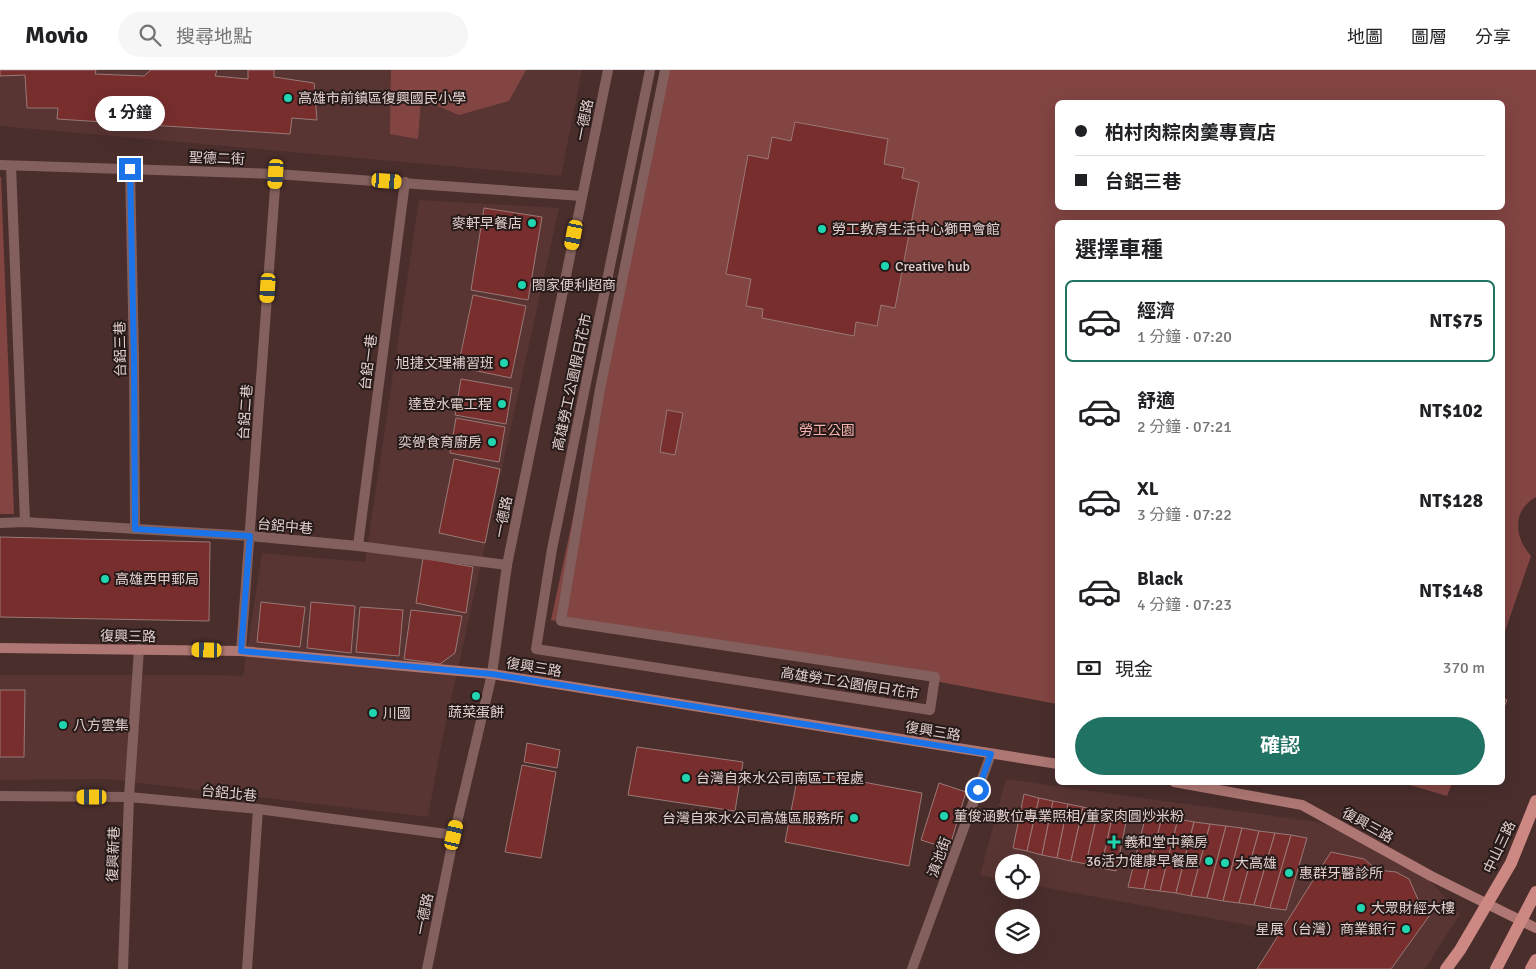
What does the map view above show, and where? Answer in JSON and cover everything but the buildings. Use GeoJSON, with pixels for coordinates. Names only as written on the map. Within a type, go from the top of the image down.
{"type":"FeatureCollection","features":[{"type":"Feature","properties":{"kind":"main road","name":"中山三路"},"geometry":{"type":"LineString","coordinates":[[1446,969],[1460,950],[1511,863],[1536,801]]}},
{"type":"Feature","properties":{"kind":"main road"},"geometry":{"type":"LineString","coordinates":[[1496,969],[1536,892]]}},
{"type":"Feature","properties":{"kind":"main road"},"geometry":{"type":"LineString","coordinates":[[1531,969],[1536,960]]}},
{"type":"Feature","properties":{"kind":"street","name":"一德路"},"geometry":{"type":"LineString","coordinates":[[427,969],[454,835],[492,674],[507,565],[608,70]]}},
{"type":"Feature","properties":{"kind":"street","name":"高雄勞工公園假日花市"},"geometry":{"type":"LineString","coordinates":[[650,70],[552,549],[536,649],[930,710],[935,676],[560,621],[600,389],[665,70]]}},
{"type":"Feature","properties":{"kind":"street","name":"聖德二街"},"geometry":{"type":"LineString","coordinates":[[5,165],[276,174],[582,196]]}},
{"type":"Feature","properties":{"kind":"street"},"geometry":{"type":"LineString","coordinates":[[5,165],[25,522]]}},
{"type":"Feature","properties":{"kind":"street","name":"台鋁三巷"},"geometry":{"type":"LineString","coordinates":[[130,169],[134,347],[135,529]]}},
{"type":"Feature","properties":{"kind":"street","name":"台鋁二巷"},"geometry":{"type":"LineString","coordinates":[[241,651],[276,174]]}},
{"type":"Feature","properties":{"kind":"street","name":"台鋁一巷"},"geometry":{"type":"LineString","coordinates":[[358,546],[405,182]]}},
{"type":"Feature","properties":{"kind":"street","name":"台鋁中巷"},"geometry":{"type":"LineString","coordinates":[[0,523],[25,522],[250,536],[358,546],[507,565]]}},
{"type":"Feature","properties":{"kind":"street","name":"復興三路"},"geometry":{"type":"LineString","coordinates":[[0,648],[241,651],[492,674],[1055,764]]}},
{"type":"Feature","properties":{"kind":"street","name":"復興新巷"},"geometry":{"type":"LineString","coordinates":[[123,969],[129,797],[139,649]]}},
{"type":"Feature","properties":{"kind":"street","name":"滇池街"},"geometry":{"type":"LineString","coordinates":[[912,969],[991,754]]}},
{"type":"Feature","properties":{"kind":"street","name":"復興三路"},"geometry":{"type":"LineString","coordinates":[[1191,785],[1302,805],[1431,876],[1536,928]]}},
{"type":"Feature","properties":{"kind":"street","name":"台鋁北巷"},"geometry":{"type":"LineString","coordinates":[[0,796],[129,797],[258,809],[454,835]]}},
{"type":"Feature","properties":{"kind":"street"},"geometry":{"type":"LineString","coordinates":[[246,969],[258,809]]}},
{"type":"Feature","properties":{"kind":"shaded area","name":"高雄市前鎮區復興國民小學"},"geometry":{"type":"Polygon","coordinates":[[[0,70],[582,70],[561,176],[0,126],[0,70]]]}},
{"type":"Feature","properties":{"kind":"shaded area"},"geometry":{"type":"Polygon","coordinates":[[[419,200],[559,208],[441,746],[428,817],[107,779],[0,780],[0,675],[243,676],[262,553],[365,562],[419,200]]]}},
{"type":"Feature","properties":{"kind":"shaded area"},"geometry":{"type":"Polygon","coordinates":[[[1006,779],[1317,822],[1370,840],[1419,869],[1460,914],[1425,969],[1268,969],[1296,934],[1040,887],[1040,854],[995,854],[995,878],[980,875],[1006,779]]]}},
{"type":"Feature","properties":{"kind":"green space"},"geometry":{"type":"Polygon","coordinates":[[[391,70],[526,70],[509,101],[459,115],[421,99],[418,139],[390,134],[391,70]]]}},
{"type":"Feature","properties":{"kind":"green space","name":"勞工公園"},"geometry":{"type":"Polygon","coordinates":[[[669,70],[1536,70],[1536,497],[1522,510],[1519,517],[1519,533],[1531,556],[1505,631],[1505,220],[1055,220],[1055,704],[940,682],[551,620],[669,70]]]}},
{"type":"Feature","properties":{"kind":"green space"},"geometry":{"type":"Polygon","coordinates":[[[1,177],[14,514],[0,514],[1,177]]]}},
{"type":"Feature","properties":{"kind":"green space"},"geometry":{"type":"Polygon","coordinates":[[[1410,785],[1451,785],[1447,796],[1410,785]]]}},
{"type":"Feature","properties":{"kind":"place","name":"高雄市前鎮區復興國民小學"},"geometry":{"type":"Point","coordinates":[288,98]}},
{"type":"Feature","properties":{"kind":"place","name":"麥軒早餐店"},"geometry":{"type":"Point","coordinates":[532,223]}},
{"type":"Feature","properties":{"kind":"place","name":"勞工教育生活中心獅甲會館"},"geometry":{"type":"Point","coordinates":[822,229]}},
{"type":"Feature","properties":{"kind":"place","name":"Creative hub"},"geometry":{"type":"Point","coordinates":[885,266]}},
{"type":"Feature","properties":{"kind":"place","name":"閤家便利超商"},"geometry":{"type":"Point","coordinates":[522,285]}},
{"type":"Feature","properties":{"kind":"place","name":"旭捷文理補習班"},"geometry":{"type":"Point","coordinates":[504,363]}},
{"type":"Feature","properties":{"kind":"place","name":"達登水電工程"},"geometry":{"type":"Point","coordinates":[502,404]}},
{"type":"Feature","properties":{"kind":"place","name":"奕哿食育廚房"},"geometry":{"type":"Point","coordinates":[492,442]}},
{"type":"Feature","properties":{"kind":"place","name":"高雄西甲郵局"},"geometry":{"type":"Point","coordinates":[105,579]}},
{"type":"Feature","properties":{"kind":"place","name":"蔬菜蛋餅"},"geometry":{"type":"Point","coordinates":[476,696]}},
{"type":"Feature","properties":{"kind":"place","name":"川國"},"geometry":{"type":"Point","coordinates":[373,713]}},
{"type":"Feature","properties":{"kind":"place","name":"八方雲集"},"geometry":{"type":"Point","coordinates":[63,725]}},
{"type":"Feature","properties":{"kind":"place","name":"台灣自來水公司南區工程處"},"geometry":{"type":"Point","coordinates":[686,778]}},
{"type":"Feature","properties":{"kind":"place","name":"董俊涵數位專業照相/董家肉圓炒米粉"},"geometry":{"type":"Point","coordinates":[944,816]}},
{"type":"Feature","properties":{"kind":"place","name":"台灣自來水公司高雄區服務所"},"geometry":{"type":"Point","coordinates":[854,818]}},
{"type":"Feature","properties":{"kind":"place","name":"義和堂中藥房"},"geometry":{"type":"Point","coordinates":[1114,842]}},
{"type":"Feature","properties":{"kind":"place","name":"36活力健康早餐屋"},"geometry":{"type":"Point","coordinates":[1209,861]}},
{"type":"Feature","properties":{"kind":"place","name":"大高雄"},"geometry":{"type":"Point","coordinates":[1225,863]}},
{"type":"Feature","properties":{"kind":"place","name":"惠群牙醫診所"},"geometry":{"type":"Point","coordinates":[1289,873]}},
{"type":"Feature","properties":{"kind":"place","name":"大眾財經大樓"},"geometry":{"type":"Point","coordinates":[1361,908]}},
{"type":"Feature","properties":{"kind":"place","name":"星展（台灣）商業銀行"},"geometry":{"type":"Point","coordinates":[1406,929]}},
{"type":"Feature","properties":{"kind":"route"},"geometry":{"type":"LineString","coordinates":[[130,169],[135,529],[250,536],[241,651],[492,674],[991,754],[978,790]]}}]}
